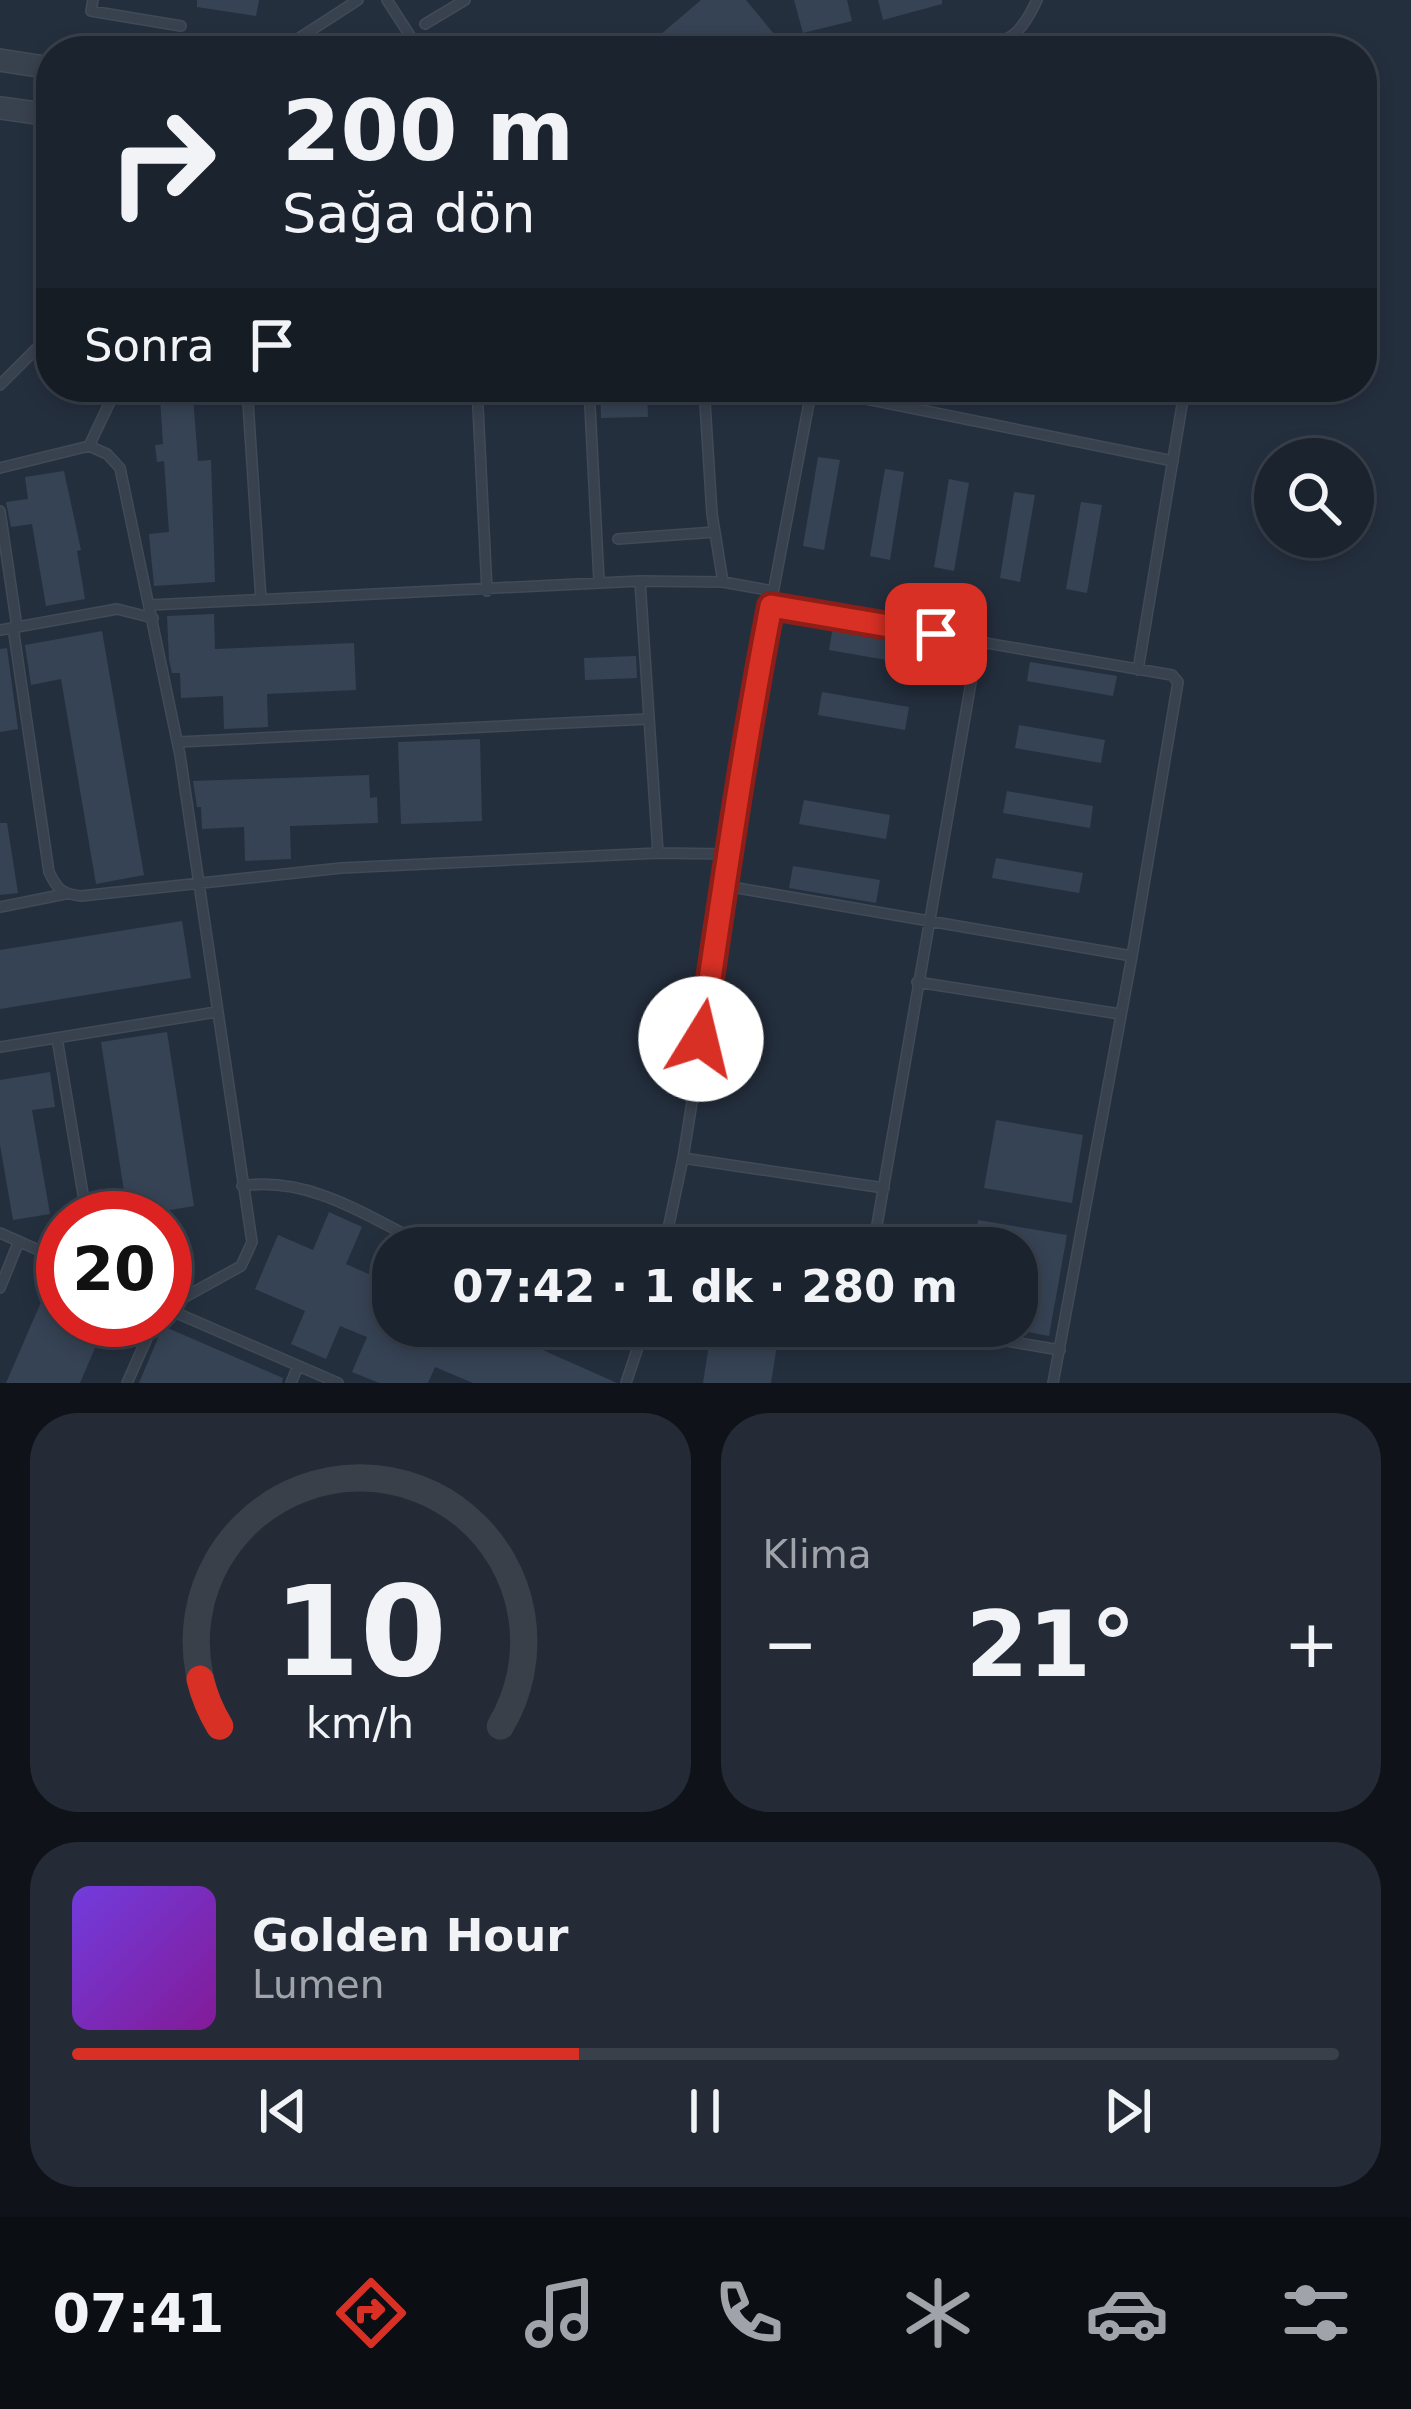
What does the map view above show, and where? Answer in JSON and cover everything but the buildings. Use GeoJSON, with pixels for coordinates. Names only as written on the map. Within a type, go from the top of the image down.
{"type":"FeatureCollection","features":[{"type":"Feature","properties":{"kind":"street"},"geometry":{"type":"LineString","coordinates":[[0,60],[36,66]]}},
{"type":"Feature","properties":{"kind":"street"},"geometry":{"type":"LineString","coordinates":[[0,108],[36,113]]}},
{"type":"Feature","properties":{"kind":"lane"},"geometry":{"type":"LineString","coordinates":[[93,0],[91,11],[182,26]]}},
{"type":"Feature","properties":{"kind":"lane"},"geometry":{"type":"LineString","coordinates":[[302,36],[358,0]]}},
{"type":"Feature","properties":{"kind":"lane"},"geometry":{"type":"LineString","coordinates":[[387,0],[410,36]]}},
{"type":"Feature","properties":{"kind":"lane"},"geometry":{"type":"LineString","coordinates":[[425,24],[465,0]]}},
{"type":"Feature","properties":{"kind":"lane"},"geometry":{"type":"LineString","coordinates":[[1015,36],[1022,32],[1036,0]]}},
{"type":"Feature","properties":{"kind":"lane"},"geometry":{"type":"LineString","coordinates":[[0,386],[36,349]]}},
{"type":"Feature","properties":{"kind":"lane"},"geometry":{"type":"LineString","coordinates":[[89,446],[110,402]]}},
{"type":"Feature","properties":{"kind":"lane"},"geometry":{"type":"LineString","coordinates":[[248,402],[261,599]]}},
{"type":"Feature","properties":{"kind":"lane"},"geometry":{"type":"LineString","coordinates":[[477,402],[487,591]]}},
{"type":"Feature","properties":{"kind":"lane"},"geometry":{"type":"LineString","coordinates":[[590,402],[599,581]]}},
{"type":"Feature","properties":{"kind":"lane"},"geometry":{"type":"LineString","coordinates":[[705,402],[723,582]]}},
{"type":"Feature","properties":{"kind":"lane"},"geometry":{"type":"LineString","coordinates":[[668,1227],[726,886],[727,854],[809,402]]}},
{"type":"Feature","properties":{"kind":"lane"},"geometry":{"type":"LineString","coordinates":[[882,402],[1173,460]]}},
{"type":"Feature","properties":{"kind":"lane"},"geometry":{"type":"LineString","coordinates":[[1138,670],[1183,402]]}},
{"type":"Feature","properties":{"kind":"lane"},"geometry":{"type":"LineString","coordinates":[[0,468],[89,446],[107,454],[120,468],[178,742],[252,1242],[241,1266],[165,1308],[338,1383]]}},
{"type":"Feature","properties":{"kind":"lane"},"geometry":{"type":"LineString","coordinates":[[0,511],[49,872],[65,894]]}},
{"type":"Feature","properties":{"kind":"lane"},"geometry":{"type":"LineString","coordinates":[[618,539],[715,532]]}},
{"type":"Feature","properties":{"kind":"lane"},"geometry":{"type":"LineString","coordinates":[[150,605],[487,591],[599,581],[723,582],[773,591]]}},
{"type":"Feature","properties":{"kind":"lane"},"geometry":{"type":"LineString","coordinates":[[640,581],[658,853]]}},
{"type":"Feature","properties":{"kind":"lane"},"geometry":{"type":"LineString","coordinates":[[771,606],[1172,675],[1178,682],[1053,1383]]}},
{"type":"Feature","properties":{"kind":"lane"},"geometry":{"type":"LineString","coordinates":[[0,630],[117,609],[153,618]]}},
{"type":"Feature","properties":{"kind":"lane"},"geometry":{"type":"LineString","coordinates":[[877,1227],[978,642]]}},
{"type":"Feature","properties":{"kind":"lane"},"geometry":{"type":"LineString","coordinates":[[178,742],[648,718]]}},
{"type":"Feature","properties":{"kind":"lane"},"geometry":{"type":"LineString","coordinates":[[0,907],[65,894],[341,868],[727,854]]}},
{"type":"Feature","properties":{"kind":"lane"},"geometry":{"type":"LineString","coordinates":[[726,886],[1132,956]]}},
{"type":"Feature","properties":{"kind":"lane"},"geometry":{"type":"LineString","coordinates":[[917,982],[1120,1014]]}},
{"type":"Feature","properties":{"kind":"lane"},"geometry":{"type":"LineString","coordinates":[[0,1047],[216,1012]]}},
{"type":"Feature","properties":{"kind":"lane"},"geometry":{"type":"LineString","coordinates":[[57,1038],[82,1191]]}},
{"type":"Feature","properties":{"kind":"lane"},"geometry":{"type":"LineString","coordinates":[[683,1158],[884,1188]]}},
{"type":"Feature","properties":{"kind":"lane"},"geometry":{"type":"LineString","coordinates":[[242,1186],[269,1182],[308,1189],[387,1227]]}},
{"type":"Feature","properties":{"kind":"lane"},"geometry":{"type":"LineString","coordinates":[[0,1233],[36,1249]]}},
{"type":"Feature","properties":{"kind":"lane"},"geometry":{"type":"LineString","coordinates":[[0,1288],[19,1241]]}},
{"type":"Feature","properties":{"kind":"lane"},"geometry":{"type":"LineString","coordinates":[[1038,1345],[1060,1349]]}},
{"type":"Feature","properties":{"kind":"lane"},"geometry":{"type":"LineString","coordinates":[[127,1383],[143,1347]]}},
{"type":"Feature","properties":{"kind":"lane"},"geometry":{"type":"LineString","coordinates":[[626,1383],[638,1347]]}},
{"type":"Feature","properties":{"kind":"lane"},"geometry":{"type":"LineString","coordinates":[[291,1383],[298,1366]]}},
{"type":"Feature","properties":{"kind":"route"},"geometry":{"type":"LineString","coordinates":[[701,1039],[726,886],[734,800],[771,606],[936,634]]}}]}
